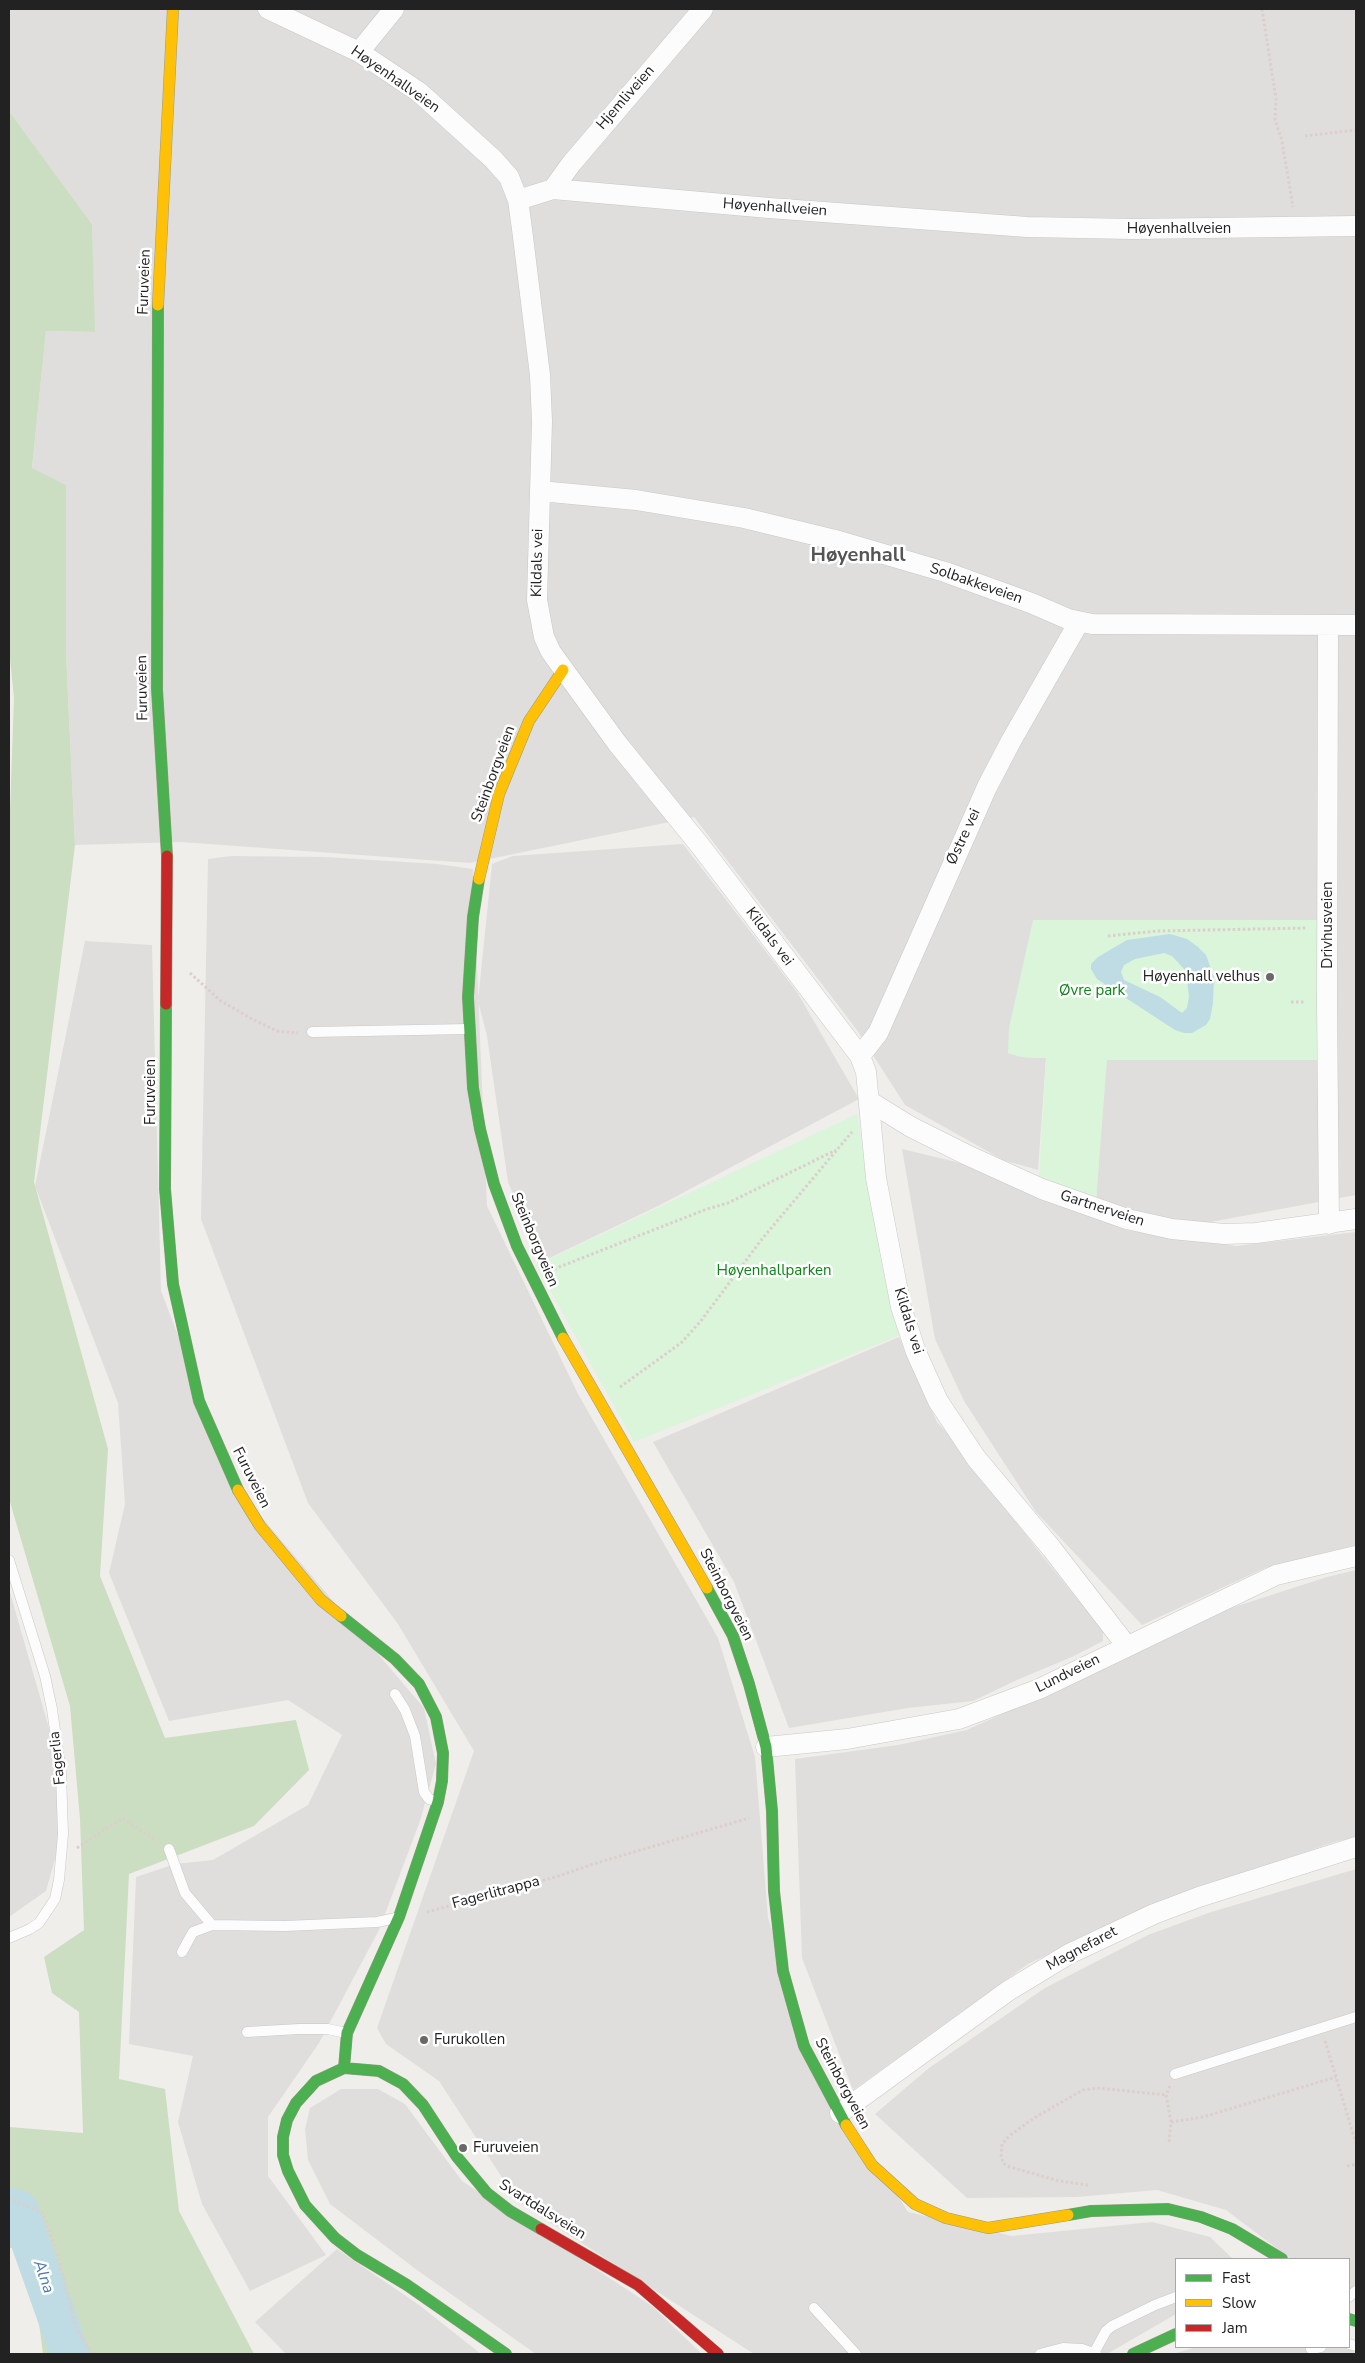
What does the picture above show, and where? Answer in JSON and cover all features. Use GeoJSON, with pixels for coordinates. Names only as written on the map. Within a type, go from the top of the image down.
{"type":"FeatureCollection","features":[{"type":"Feature","properties":{"kind":"street","name":"Furuveien"},"geometry":{"type":"LineString","coordinates":[[173,9],[158,294],[157,689],[167,855],[165,1189],[173,1284],[199,1401],[228,1472],[260,1526],[321,1600],[408,1671],[425,1693],[436,1717],[443,1753],[442,1781],[438,1802],[399,1917],[347,2033],[344,2068]]}},
{"type":"Feature","properties":{"kind":"street","name":"Høyenhallveien"},"geometry":{"type":"LineString","coordinates":[[268,9],[360,52],[419,92],[493,159],[509,177],[518,200],[553,189],[750,207],[1027,227],[1142,229],[1356,226]]}},
{"type":"Feature","properties":{"kind":"street"},"geometry":{"type":"LineString","coordinates":[[360,52],[394,9]]}},
{"type":"Feature","properties":{"kind":"street","name":"Hjemliveien"},"geometry":{"type":"LineString","coordinates":[[553,189],[570,164],[703,9]]}},
{"type":"Feature","properties":{"kind":"street","name":"Kildals vei"},"geometry":{"type":"LineString","coordinates":[[518,200],[540,375],[540,491],[537,600],[544,637],[550,652],[617,743],[722,874],[860,1056],[866,1072],[876,1178],[901,1307],[916,1352],[938,1401],[976,1458],[1052,1549],[1126,1645]]}},
{"type":"Feature","properties":{"kind":"street","name":"Solbakkeveien"},"geometry":{"type":"LineString","coordinates":[[540,491],[636,500],[752,520],[839,541],[945,572],[1079,622],[1134,625],[1356,625]]}},
{"type":"Feature","properties":{"kind":"street","name":"Østre vei"},"geometry":{"type":"LineString","coordinates":[[860,1056],[878,1033],[944,880],[991,780],[1079,622]]}},
{"type":"Feature","properties":{"kind":"street","name":"Drivhusveien"},"geometry":{"type":"LineString","coordinates":[[1328,625],[1327,929],[1329,1224]]}},
{"type":"Feature","properties":{"kind":"street","name":"Steinborgveien"},"geometry":{"type":"LineString","coordinates":[[563,670],[546,692],[529,721],[499,794],[484,847],[473,917],[468,997],[468,1029],[473,1088],[482,1138],[502,1205],[517,1246],[532,1277],[565,1342],[685,1546],[732,1636],[749,1684],[766,1747],[772,1811],[774,1891],[785,1980],[804,2046],[818,2077],[851,2135],[880,2174],[915,2204],[960,2223],[988,2228],[1091,2211],[1168,2209],[1201,2217],[1232,2229],[1280,2258]]}},
{"type":"Feature","properties":{"kind":"street","name":"Gartnerveien"},"geometry":{"type":"LineString","coordinates":[[869,1100],[911,1127],[1042,1189],[1127,1219],[1172,1229],[1224,1234],[1329,1224],[1356,1219]]}},
{"type":"Feature","properties":{"kind":"street","name":"Lundveien"},"geometry":{"type":"LineString","coordinates":[[766,1747],[847,1739],[959,1719],[1039,1689],[1126,1645],[1276,1575],[1356,1556]]}},
{"type":"Feature","properties":{"kind":"street","name":"Magnefaret"},"geometry":{"type":"LineString","coordinates":[[840,2113],[1008,1991],[1069,1954],[1140,1920],[1199,1897],[1356,1847]]}},
{"type":"Feature","properties":{"kind":"street","name":"Svartdalsveien"},"geometry":{"type":"LineString","coordinates":[[506,2354],[407,2285],[357,2255],[335,2238],[305,2205],[295,2189],[283,2155],[283,2137],[287,2120],[296,2103],[309,2086],[324,2076],[344,2068],[362,2068],[379,2071],[403,2084],[423,2105],[467,2171],[487,2193],[510,2211],[638,2286],[718,2354]]}},
{"type":"Feature","properties":{"kind":"street"},"geometry":{"type":"LineString","coordinates":[[1133,2354],[1175,2334]]}},
{"type":"Feature","properties":{"kind":"lane"},"geometry":{"type":"LineString","coordinates":[[312,1032],[468,1029]]}},
{"type":"Feature","properties":{"kind":"lane","name":"Fagerlia"},"geometry":{"type":"LineString","coordinates":[[9,1560],[45,1676],[58,1742],[63,1810],[62,1858],[55,1899],[48,1912],[30,1929],[9,1938]]}},
{"type":"Feature","properties":{"kind":"lane"},"geometry":{"type":"LineString","coordinates":[[395,1694],[405,1710],[415,1736],[424,1792],[430,1799],[438,1802]]}},
{"type":"Feature","properties":{"kind":"lane"},"geometry":{"type":"LineString","coordinates":[[169,1849],[185,1893],[212,1925]]}},
{"type":"Feature","properties":{"kind":"lane"},"geometry":{"type":"LineString","coordinates":[[182,1952],[193,1932],[212,1925],[285,1926],[377,1922],[399,1917]]}},
{"type":"Feature","properties":{"kind":"lane"},"geometry":{"type":"LineString","coordinates":[[1175,2074],[1356,2017]]}},
{"type":"Feature","properties":{"kind":"lane"},"geometry":{"type":"LineString","coordinates":[[247,2032],[328,2029],[347,2033]]}},
{"type":"Feature","properties":{"kind":"lane"},"geometry":{"type":"LineString","coordinates":[[1040,2354],[1064,2348],[1082,2349],[1095,2353],[1106,2331],[1112,2326],[1175,2297]]}},
{"type":"Feature","properties":{"kind":"lane"},"geometry":{"type":"LineString","coordinates":[[814,2308],[856,2354]]}},
{"type":"Feature","properties":{"kind":"path"},"geometry":{"type":"LineString","coordinates":[[1262,9],[1276,99],[1275,120],[1282,141],[1295,215]]}},
{"type":"Feature","properties":{"kind":"path"},"geometry":{"type":"LineString","coordinates":[[1305,136],[1356,130]]}},
{"type":"Feature","properties":{"kind":"path"},"geometry":{"type":"LineString","coordinates":[[1108,936],[1158,931],[1261,927],[1327,929]]}},
{"type":"Feature","properties":{"kind":"path"},"geometry":{"type":"LineString","coordinates":[[167,954],[221,1001],[252,1019],[277,1031],[312,1034],[312,1032]]}},
{"type":"Feature","properties":{"kind":"path"},"geometry":{"type":"LineString","coordinates":[[600,1402],[681,1343],[700,1322],[762,1239],[851,1133],[870,1124]]}},
{"type":"Feature","properties":{"kind":"path"},"geometry":{"type":"LineString","coordinates":[[532,1277],[708,1209],[728,1204],[839,1149]]}},
{"type":"Feature","properties":{"kind":"path","name":"Fagerlitrappa"},"geometry":{"type":"LineString","coordinates":[[399,1917],[560,1876],[590,1864],[772,1811]]}},
{"type":"Feature","properties":{"kind":"path"},"geometry":{"type":"LineString","coordinates":[[62,1858],[122,1818],[169,1849]]}},
{"type":"Feature","properties":{"kind":"path"},"geometry":{"type":"LineString","coordinates":[[1322,2027],[1356,2143]]}},
{"type":"Feature","properties":{"kind":"path"},"geometry":{"type":"LineString","coordinates":[[1169,2142],[1172,2122],[1166,2095],[1175,2074]]}},
{"type":"Feature","properties":{"kind":"path"},"geometry":{"type":"LineString","coordinates":[[1172,2122],[1203,2117],[1336,2077]]}},
{"type":"Feature","properties":{"kind":"path"},"geometry":{"type":"LineString","coordinates":[[1094,2186],[1060,2181],[1008,2166],[1003,2163],[1001,2155],[1002,2144],[1009,2136],[1034,2118],[1083,2090],[1097,2088],[1166,2095]]}},
{"type":"Feature","properties":{"kind":"path"},"geometry":{"type":"LineString","coordinates":[[1347,2166],[1356,2164]]}},
{"type":"Feature","properties":{"kind":"path"},"geometry":{"type":"LineString","coordinates":[[9,2198],[43,2213],[57,2253],[76,2327],[92,2354]]}},
{"type":"Feature","properties":{"kind":"shaded area"},"geometry":{"type":"Polygon","coordinates":[[[9,9],[1356,9],[1356,1195],[1184,1227],[1096,1200],[1106,1060],[1319,1060],[1008,1053],[1022,1057],[1046,1058],[1038,1170],[1003,1160],[905,1105],[857,1030],[694,817],[470,863],[181,842],[75,845],[66,653],[66,485],[32,469],[46,331],[94,332],[92,224],[9,111],[9,9]]]}},
{"type":"Feature","properties":{"kind":"shaded area"},"geometry":{"type":"Polygon","coordinates":[[[683,844],[797,992],[859,1099],[660,1205],[541,1262],[508,1182],[487,1036],[478,1001],[492,864],[513,856],[683,844]]]}},
{"type":"Feature","properties":{"kind":"shaded area"},"geometry":{"type":"Polygon","coordinates":[[[231,856],[325,857],[437,864],[473,869],[487,1206],[578,1394],[718,1638],[755,1757],[768,1918],[818,2069],[908,2212],[1012,2236],[1152,2222],[1210,2237],[1232,2258],[1175,2258],[1175,2315],[1107,2354],[754,2354],[518,2202],[439,2081],[386,2044],[377,2028],[474,1751],[398,1624],[308,1503],[201,1219],[208,859],[231,856]]]}},
{"type":"Feature","properties":{"kind":"shaded area"},"geometry":{"type":"Polygon","coordinates":[[[85,941],[152,945],[161,1291],[236,1487],[424,1708],[436,1764],[420,1821],[379,1930],[319,2043],[268,2117],[268,2176],[326,2255],[250,2291],[202,2204],[178,2122],[193,2056],[129,2044],[136,1877],[175,1864],[213,1860],[308,1805],[342,1735],[288,1700],[169,1721],[109,1573],[125,1504],[118,1403],[35,1186],[85,941]]]}},
{"type":"Feature","properties":{"kind":"shaded area"},"geometry":{"type":"Polygon","coordinates":[[[902,1149],[973,1166],[1026,1190],[1126,1230],[1236,1246],[1356,1232],[1356,1545],[1265,1568],[1142,1625],[1036,1512],[964,1401],[935,1339],[902,1149]]]}},
{"type":"Feature","properties":{"kind":"shaded area"},"geometry":{"type":"Polygon","coordinates":[[[899,1337],[937,1422],[963,1450],[1036,1548],[1103,1631],[1103,1641],[973,1701],[908,1708],[789,1728],[734,1582],[653,1442],[899,1337]]]}},
{"type":"Feature","properties":{"kind":"shaded area"},"geometry":{"type":"Polygon","coordinates":[[[1356,1570],[1356,1837],[1334,1842],[1153,1905],[1028,1964],[853,2090],[802,1958],[795,1759],[898,1745],[967,1730],[1231,1608],[1327,1577],[1356,1570]]]}},
{"type":"Feature","properties":{"kind":"shaded area"},"geometry":{"type":"Polygon","coordinates":[[[9,1589],[61,1770],[63,1831],[46,1891],[9,1917],[9,1589]]]}},
{"type":"Feature","properties":{"kind":"shaded area"},"geometry":{"type":"Polygon","coordinates":[[[1356,1869],[1356,2297],[1350,2294],[1350,2258],[1290,2258],[1226,2210],[1157,2190],[1077,2197],[967,2198],[875,2114],[929,2068],[1045,1988],[1148,1935],[1208,1913],[1356,1869]]]}},
{"type":"Feature","properties":{"kind":"shaded area"},"geometry":{"type":"Polygon","coordinates":[[[341,2089],[378,2089],[405,2104],[462,2181],[652,2306],[702,2354],[536,2354],[417,2270],[330,2204],[308,2160],[305,2129],[310,2108],[341,2089]]]}},
{"type":"Feature","properties":{"kind":"shaded area"},"geometry":{"type":"Polygon","coordinates":[[[337,2249],[419,2305],[481,2354],[286,2354],[255,2322],[337,2249]]]}},
{"type":"Feature","properties":{"kind":"shaded area"},"geometry":{"type":"Polygon","coordinates":[[[1350,2345],[1356,2345],[1356,2354],[1172,2354],[1193,2348],[1350,2348],[1350,2345]]]}},
{"type":"Feature","properties":{"kind":"green space"},"geometry":{"type":"Polygon","coordinates":[[[9,111],[92,224],[95,332],[46,331],[32,468],[66,485],[66,653],[75,845],[34,1182],[108,1449],[100,1576],[165,1738],[296,1720],[309,1770],[254,1826],[129,1874],[119,2079],[165,2089],[179,2211],[254,2354],[43,2354],[29,2247],[9,2248],[9,2127],[83,2133],[79,2012],[52,1993],[44,1957],[84,1930],[80,1819],[70,1706],[10,1502],[9,1486],[9,839],[14,698],[9,649],[9,111]]]}},
{"type":"Feature","properties":{"kind":"green space","name":"Øvre park"},"geometry":{"type":"Polygon","coordinates":[[[1033,920],[1317,920],[1319,1060],[1107,1060],[1096,1200],[1039,1178],[1046,1058],[1022,1057],[1008,1053],[1009,1028],[1033,920]]]}},
{"type":"Feature","properties":{"kind":"green space","name":"Høyenhallparken"},"geometry":{"type":"Polygon","coordinates":[[[857,1114],[882,1266],[900,1335],[634,1442],[536,1265],[857,1114]]]}},
{"type":"Feature","properties":{"kind":"water"},"geometry":{"type":"Polygon","coordinates":[[[1170,934],[1187,939],[1206,955],[1214,977],[1213,1003],[1210,1019],[1206,1025],[1192,1033],[1175,1030],[1097,979],[1091,969],[1091,964],[1098,957],[1127,940],[1170,934]],[[1164,953],[1135,959],[1124,965],[1121,972],[1124,980],[1160,997],[1182,1013],[1187,1008],[1189,997],[1186,971],[1172,956],[1164,953]]]}},
{"type":"Feature","properties":{"kind":"waterway","name":"Alna"},"geometry":{"type":"LineString","coordinates":[[9,2207],[19,2210],[70,2354]]}},
{"type":"Feature","properties":{"kind":"traffic: fast"},"geometry":{"type":"LineString","coordinates":[[158,305],[157,689],[167,856]]}},
{"type":"Feature","properties":{"kind":"traffic: fast"},"geometry":{"type":"LineString","coordinates":[[479,879],[473,917],[468,997],[473,1088],[480,1129],[494,1184],[517,1246],[563,1338]]}},
{"type":"Feature","properties":{"kind":"traffic: fast"},"geometry":{"type":"LineString","coordinates":[[166,1004],[165,1189],[173,1284],[199,1401],[238,1490]]}},
{"type":"Feature","properties":{"kind":"traffic: fast"},"geometry":{"type":"LineString","coordinates":[[707,1588],[733,1636],[749,1684],[766,1747],[772,1811],[774,1891],[783,1971],[804,2046],[846,2125]]}},
{"type":"Feature","properties":{"kind":"traffic: fast"},"geometry":{"type":"LineString","coordinates":[[341,1616],[395,1659],[419,1684],[436,1717],[443,1753],[442,1781],[438,1802],[399,1917],[347,2033],[344,2068]]}},
{"type":"Feature","properties":{"kind":"traffic: fast"},"geometry":{"type":"LineString","coordinates":[[506,2354],[407,2285],[357,2255],[335,2238],[305,2205],[288,2171],[283,2155],[283,2137],[287,2120],[296,2103],[316,2081],[344,2068],[379,2071],[403,2084],[423,2105],[457,2157],[487,2193],[510,2211],[541,2229]]}},
{"type":"Feature","properties":{"kind":"traffic: fast"},"geometry":{"type":"LineString","coordinates":[[1068,2215],[1091,2211],[1168,2209],[1201,2217],[1232,2229],[1280,2258]]}},
{"type":"Feature","properties":{"kind":"traffic: fast"},"geometry":{"type":"LineString","coordinates":[[1350,2319],[1356,2321]]}},
{"type":"Feature","properties":{"kind":"traffic: fast"},"geometry":{"type":"LineString","coordinates":[[1133,2354],[1175,2334]]}},
{"type":"Feature","properties":{"kind":"traffic: slow"},"geometry":{"type":"LineString","coordinates":[[158,305],[173,9]]}},
{"type":"Feature","properties":{"kind":"traffic: slow"},"geometry":{"type":"LineString","coordinates":[[479,879],[499,794],[529,721],[563,670]]}},
{"type":"Feature","properties":{"kind":"traffic: slow"},"geometry":{"type":"LineString","coordinates":[[563,1338],[707,1588]]}},
{"type":"Feature","properties":{"kind":"traffic: slow"},"geometry":{"type":"LineString","coordinates":[[238,1490],[260,1526],[321,1600],[341,1616]]}},
{"type":"Feature","properties":{"kind":"traffic: slow"},"geometry":{"type":"LineString","coordinates":[[846,2125],[872,2165],[915,2204],[946,2218],[988,2228],[1068,2215]]}},
{"type":"Feature","properties":{"kind":"traffic: jam"},"geometry":{"type":"LineString","coordinates":[[166,1004],[167,856]]}},
{"type":"Feature","properties":{"kind":"traffic: jam"},"geometry":{"type":"LineString","coordinates":[[541,2229],[638,2285],[718,2354]]}},
{"type":"Feature","properties":{"kind":"place","name":"Høyenhall velhus"},"geometry":{"type":"Point","coordinates":[1270,977]}},
{"type":"Feature","properties":{"kind":"place","name":"Furukollen"},"geometry":{"type":"Point","coordinates":[424,2040]}},
{"type":"Feature","properties":{"kind":"place","name":"Furuveien"},"geometry":{"type":"Point","coordinates":[463,2148]}},
{"type":"Feature","properties":{"kind":"district","name":"Høyenhall"},"geometry":{"type":"Point","coordinates":[858,556]}}]}
